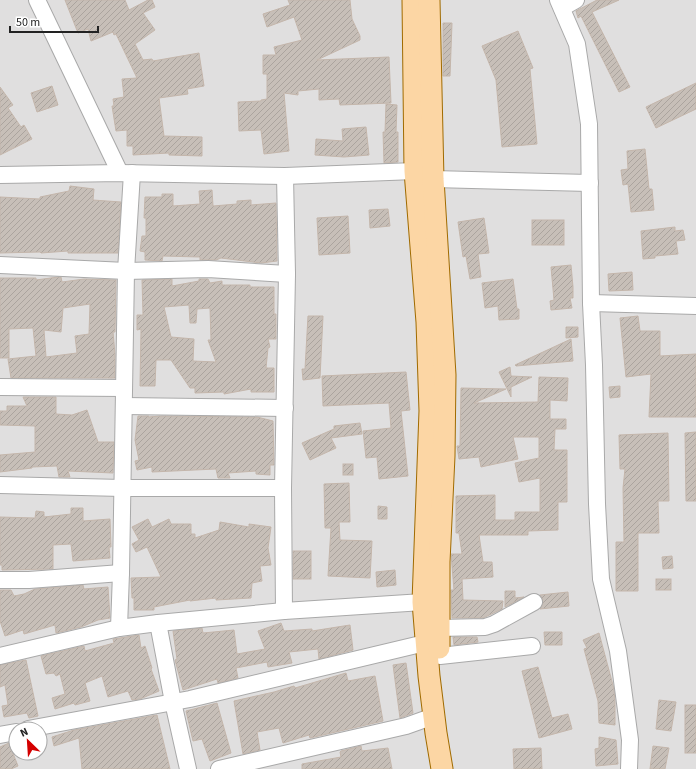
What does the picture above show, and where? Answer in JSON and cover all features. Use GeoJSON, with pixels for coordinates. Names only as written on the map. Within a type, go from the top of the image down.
{"type":"FeatureCollection","features":[{"type":"Feature","properties":{"kind":"main road"},"geometry":{"type":"LineString","coordinates":[[413,0],[424,175],[445,375],[423,602],[435,642],[441,673],[449,735],[456,769]]}},
{"type":"Feature","properties":{"kind":"main road"},"geometry":{"type":"LineString","coordinates":[[424,175],[429,0]]}},
{"type":"Feature","properties":{"kind":"main road"},"geometry":{"type":"LineString","coordinates":[[435,471],[439,562],[435,642],[434,716],[442,769]]}},
{"type":"Feature","properties":{"kind":"street"},"geometry":{"type":"LineString","coordinates":[[37,0],[126,173],[122,573],[119,628]]}},
{"type":"Feature","properties":{"kind":"street"},"geometry":{"type":"LineString","coordinates":[[566,3],[577,44],[589,124],[591,303],[597,504],[601,579],[618,651],[630,740],[629,769]]}},
{"type":"Feature","properties":{"kind":"street"},"geometry":{"type":"LineString","coordinates":[[0,175],[126,173],[286,176],[424,175],[590,183]]}},
{"type":"Feature","properties":{"kind":"street"},"geometry":{"type":"LineString","coordinates":[[284,611],[282,488],[287,274],[286,176]]}},
{"type":"Feature","properties":{"kind":"street"},"geometry":{"type":"LineString","coordinates":[[0,265],[126,271],[208,269],[287,274]]}},
{"type":"Feature","properties":{"kind":"street"},"geometry":{"type":"LineString","coordinates":[[591,303],[696,306]]}},
{"type":"Feature","properties":{"kind":"street"},"geometry":{"type":"LineString","coordinates":[[0,387],[124,388]]}},
{"type":"Feature","properties":{"kind":"street"},"geometry":{"type":"LineString","coordinates":[[124,406],[285,408]]}},
{"type":"Feature","properties":{"kind":"street"},"geometry":{"type":"LineString","coordinates":[[0,485],[122,488],[282,488]]}},
{"type":"Feature","properties":{"kind":"street"},"geometry":{"type":"LineString","coordinates":[[0,580],[29,580],[122,573]]}},
{"type":"Feature","properties":{"kind":"street"},"geometry":{"type":"LineString","coordinates":[[0,656],[119,628],[158,623],[284,611],[423,602]]}},
{"type":"Feature","properties":{"kind":"street"},"geometry":{"type":"LineString","coordinates":[[48,725],[172,702],[435,642],[494,624],[534,602]]}},
{"type":"Feature","properties":{"kind":"street"},"geometry":{"type":"LineString","coordinates":[[158,623],[172,702],[188,769]]}},
{"type":"Feature","properties":{"kind":"street"},"geometry":{"type":"LineString","coordinates":[[435,642],[532,646]]}},
{"type":"Feature","properties":{"kind":"street"},"geometry":{"type":"LineString","coordinates":[[219,769],[406,726],[434,716]]}},
{"type":"Feature","properties":{"kind":"shaded area"},"geometry":{"type":"Polygon","coordinates":[[[0,0],[696,0],[696,769],[0,769],[0,0]]]}},
{"type":"Feature","properties":{"kind":"building"},"geometry":{"type":"Polygon","coordinates":[[[65,0],[125,0],[129,10],[148,0],[152,0],[155,7],[143,13],[155,30],[135,44],[143,60],[152,59],[153,61],[199,53],[204,86],[187,89],[188,94],[159,98],[164,136],[202,137],[202,156],[169,155],[169,153],[133,155],[133,146],[127,146],[127,130],[116,131],[112,106],[114,106],[113,99],[124,97],[122,79],[137,78],[116,34],[114,35],[113,32],[91,41],[88,29],[78,33],[65,0]]]}},
{"type":"Feature","properties":{"kind":"building"},"geometry":{"type":"Polygon","coordinates":[[[288,0],[350,0],[352,19],[360,36],[360,40],[317,60],[389,57],[391,103],[340,105],[339,99],[319,100],[319,89],[298,91],[298,95],[284,93],[289,151],[264,154],[261,130],[239,131],[238,102],[261,101],[267,99],[267,74],[263,74],[263,55],[276,55],[274,47],[302,40],[294,17],[267,27],[263,14],[290,5],[288,0]]]}},
{"type":"Feature","properties":{"kind":"building"},"geometry":{"type":"Polygon","coordinates":[[[597,0],[619,0],[592,12],[630,87],[619,92],[581,16],[578,18],[576,11],[597,0]]]}},
{"type":"Feature","properties":{"kind":"building"},"geometry":{"type":"Polygon","coordinates":[[[443,23],[452,23],[450,76],[443,76],[443,23]]]}},
{"type":"Feature","properties":{"kind":"building"},"geometry":{"type":"Polygon","coordinates":[[[518,31],[533,68],[530,69],[537,144],[502,147],[496,80],[482,46],[518,31]]]}},
{"type":"Feature","properties":{"kind":"building"},"geometry":{"type":"Polygon","coordinates":[[[696,83],[696,109],[656,128],[646,107],[696,83]]]}},
{"type":"Feature","properties":{"kind":"building"},"geometry":{"type":"Polygon","coordinates":[[[52,86],[58,105],[37,112],[31,93],[52,86]]]}},
{"type":"Feature","properties":{"kind":"building"},"geometry":{"type":"Polygon","coordinates":[[[0,87],[13,105],[8,108],[21,127],[24,125],[32,139],[0,155],[0,87]]]}},
{"type":"Feature","properties":{"kind":"building"},"geometry":{"type":"Polygon","coordinates":[[[386,104],[397,105],[396,132],[398,132],[398,162],[384,163],[383,132],[385,132],[386,104]]]}},
{"type":"Feature","properties":{"kind":"building"},"geometry":{"type":"Polygon","coordinates":[[[366,127],[369,155],[344,157],[315,155],[316,139],[343,141],[342,129],[366,127]]]}},
{"type":"Feature","properties":{"kind":"building"},"geometry":{"type":"Polygon","coordinates":[[[645,149],[649,189],[652,189],[654,210],[631,212],[628,184],[623,185],[621,170],[628,169],[627,151],[645,149]]]}},
{"type":"Feature","properties":{"kind":"building"},"geometry":{"type":"Polygon","coordinates":[[[70,186],[94,189],[93,200],[121,202],[118,253],[68,253],[68,251],[41,253],[0,253],[0,197],[40,199],[40,197],[69,191],[70,186]]]}},
{"type":"Feature","properties":{"kind":"building"},"geometry":{"type":"Polygon","coordinates":[[[212,190],[213,206],[237,204],[237,201],[251,200],[251,205],[276,203],[277,261],[261,263],[221,258],[216,260],[200,260],[200,257],[163,256],[162,261],[145,260],[145,252],[140,251],[142,236],[146,236],[146,218],[144,218],[145,197],[162,197],[162,194],[173,194],[173,206],[200,204],[199,191],[212,190]]]}},
{"type":"Feature","properties":{"kind":"building"},"geometry":{"type":"Polygon","coordinates":[[[388,209],[390,226],[370,228],[369,210],[388,209]]]}},
{"type":"Feature","properties":{"kind":"building"},"geometry":{"type":"Polygon","coordinates":[[[348,216],[350,253],[319,255],[317,218],[348,216]]]}},
{"type":"Feature","properties":{"kind":"building"},"geometry":{"type":"Polygon","coordinates":[[[484,218],[489,253],[478,254],[481,277],[470,279],[466,256],[463,257],[458,222],[484,218]]]}},
{"type":"Feature","properties":{"kind":"building"},"geometry":{"type":"Polygon","coordinates":[[[532,220],[564,220],[564,245],[532,245],[532,220]]]}},
{"type":"Feature","properties":{"kind":"building"},"geometry":{"type":"Polygon","coordinates":[[[675,227],[675,231],[683,230],[685,240],[676,241],[678,254],[655,256],[655,258],[643,259],[641,231],[675,227]]]}},
{"type":"Feature","properties":{"kind":"building"},"geometry":{"type":"Polygon","coordinates":[[[571,265],[573,298],[570,298],[572,308],[551,310],[550,301],[554,300],[551,267],[571,265]]]}},
{"type":"Feature","properties":{"kind":"building"},"geometry":{"type":"Polygon","coordinates":[[[632,272],[633,290],[609,291],[608,274],[632,272]]]}},
{"type":"Feature","properties":{"kind":"building"},"geometry":{"type":"Polygon","coordinates":[[[61,277],[62,282],[84,279],[116,280],[115,332],[113,332],[115,378],[11,378],[8,359],[36,356],[33,328],[9,329],[9,358],[0,358],[0,278],[36,278],[36,280],[61,277]],[[90,304],[63,308],[61,332],[44,330],[46,357],[77,353],[75,336],[89,334],[90,304]]]}},
{"type":"Feature","properties":{"kind":"building"},"geometry":{"type":"Polygon","coordinates":[[[172,279],[172,286],[199,281],[199,279],[208,279],[210,283],[222,281],[222,285],[274,287],[276,339],[268,339],[270,347],[268,348],[266,368],[274,368],[274,392],[251,392],[251,389],[224,394],[224,392],[195,393],[195,388],[190,388],[171,360],[156,360],[155,386],[140,386],[141,329],[137,330],[137,315],[143,315],[142,280],[172,279]],[[189,305],[164,307],[171,337],[194,339],[193,361],[216,362],[208,340],[211,340],[210,308],[197,309],[196,323],[190,323],[189,305]]]}},
{"type":"Feature","properties":{"kind":"building"},"geometry":{"type":"Polygon","coordinates":[[[513,279],[517,309],[519,309],[519,319],[499,320],[498,306],[485,308],[482,283],[513,279]]]}},
{"type":"Feature","properties":{"kind":"building"},"geometry":{"type":"Polygon","coordinates":[[[308,316],[323,316],[320,378],[303,380],[302,369],[305,369],[308,316]]]}},
{"type":"Feature","properties":{"kind":"building"},"geometry":{"type":"Polygon","coordinates":[[[638,316],[640,331],[660,331],[660,356],[696,354],[696,417],[649,417],[651,374],[626,377],[620,318],[638,316]]]}},
{"type":"Feature","properties":{"kind":"building"},"geometry":{"type":"Polygon","coordinates":[[[566,327],[578,327],[578,337],[566,338],[566,327]]]}},
{"type":"Feature","properties":{"kind":"building"},"geometry":{"type":"Polygon","coordinates":[[[571,339],[573,361],[515,365],[571,339]]]}},
{"type":"Feature","properties":{"kind":"building"},"geometry":{"type":"Polygon","coordinates":[[[510,367],[511,376],[532,377],[511,387],[511,397],[499,372],[510,367]]]}},
{"type":"Feature","properties":{"kind":"building"},"geometry":{"type":"Polygon","coordinates":[[[406,372],[410,410],[401,411],[408,476],[379,479],[377,457],[366,458],[363,431],[391,428],[389,403],[323,406],[322,376],[406,372]]]}},
{"type":"Feature","properties":{"kind":"building"},"geometry":{"type":"Polygon","coordinates":[[[539,377],[568,378],[567,401],[550,400],[550,419],[566,419],[566,429],[555,429],[554,450],[567,450],[567,502],[558,502],[558,530],[528,531],[528,535],[479,535],[483,562],[492,562],[493,577],[462,579],[463,600],[503,601],[502,609],[483,618],[452,618],[451,590],[454,590],[451,554],[462,554],[459,533],[456,533],[456,496],[495,495],[495,520],[515,520],[515,512],[540,512],[540,478],[519,482],[515,463],[539,458],[539,437],[513,437],[518,459],[481,467],[479,457],[459,459],[457,446],[460,446],[461,388],[506,389],[474,403],[538,402],[539,377]]]}},
{"type":"Feature","properties":{"kind":"building"},"geometry":{"type":"Polygon","coordinates":[[[620,386],[620,397],[610,398],[609,387],[620,386]]]}},
{"type":"Feature","properties":{"kind":"building"},"geometry":{"type":"Polygon","coordinates":[[[23,397],[56,397],[56,414],[72,415],[87,410],[98,442],[114,442],[113,473],[68,471],[70,477],[59,477],[57,466],[32,467],[0,472],[0,455],[35,452],[35,426],[0,425],[0,411],[7,411],[7,406],[27,406],[23,397]]]}},
{"type":"Feature","properties":{"kind":"building"},"geometry":{"type":"Polygon","coordinates":[[[138,416],[257,417],[273,421],[274,465],[270,465],[270,475],[256,474],[256,471],[228,473],[230,478],[218,478],[216,469],[152,472],[152,467],[137,470],[135,461],[139,460],[135,440],[138,416]]]}},
{"type":"Feature","properties":{"kind":"building"},"geometry":{"type":"Polygon","coordinates":[[[360,423],[362,434],[331,438],[336,448],[310,460],[302,443],[334,429],[334,426],[360,423]]]}},
{"type":"Feature","properties":{"kind":"building"},"geometry":{"type":"Polygon","coordinates":[[[696,432],[696,501],[686,501],[685,433],[696,432]]]}},
{"type":"Feature","properties":{"kind":"building"},"geometry":{"type":"Polygon","coordinates":[[[668,433],[669,501],[658,501],[659,533],[638,533],[638,591],[616,591],[616,542],[624,542],[623,488],[625,469],[620,469],[619,435],[668,433]]]}},
{"type":"Feature","properties":{"kind":"building"},"geometry":{"type":"Polygon","coordinates":[[[343,464],[353,464],[353,475],[343,475],[343,464]]]}},
{"type":"Feature","properties":{"kind":"building"},"geometry":{"type":"Polygon","coordinates":[[[349,483],[350,522],[339,522],[340,540],[372,541],[370,578],[328,576],[331,528],[325,528],[324,484],[349,483]]]}},
{"type":"Feature","properties":{"kind":"building"},"geometry":{"type":"Polygon","coordinates":[[[378,506],[387,507],[387,519],[378,519],[378,506]]]}},
{"type":"Feature","properties":{"kind":"building"},"geometry":{"type":"Polygon","coordinates":[[[71,508],[83,508],[83,521],[110,519],[110,558],[73,561],[71,544],[53,545],[53,569],[2,570],[2,565],[0,565],[0,517],[35,518],[36,511],[44,512],[44,517],[71,514],[71,508]]]}},
{"type":"Feature","properties":{"kind":"building"},"geometry":{"type":"Polygon","coordinates":[[[148,519],[152,527],[169,519],[171,524],[191,524],[191,534],[195,534],[195,538],[219,530],[220,522],[249,527],[249,524],[271,527],[268,548],[271,565],[260,566],[262,581],[252,583],[251,598],[190,600],[154,607],[154,610],[134,610],[131,578],[161,577],[147,547],[136,552],[132,544],[139,540],[132,527],[148,519]]]}},
{"type":"Feature","properties":{"kind":"building"},"geometry":{"type":"Polygon","coordinates":[[[293,551],[311,551],[311,579],[293,579],[293,551]]]}},
{"type":"Feature","properties":{"kind":"building"},"geometry":{"type":"Polygon","coordinates":[[[672,556],[673,568],[663,569],[662,557],[672,556]]]}},
{"type":"Feature","properties":{"kind":"building"},"geometry":{"type":"Polygon","coordinates":[[[395,570],[396,585],[377,587],[376,572],[395,570]]]}},
{"type":"Feature","properties":{"kind":"building"},"geometry":{"type":"Polygon","coordinates":[[[656,579],[671,579],[671,590],[656,590],[656,579]]]}},
{"type":"Feature","properties":{"kind":"building"},"geometry":{"type":"Polygon","coordinates":[[[83,585],[84,589],[108,587],[110,618],[98,620],[81,627],[56,633],[55,625],[24,634],[23,630],[5,636],[0,621],[0,590],[11,590],[14,596],[24,594],[35,589],[83,585]]]}},
{"type":"Feature","properties":{"kind":"building"},"geometry":{"type":"Polygon","coordinates":[[[505,591],[515,591],[515,598],[524,597],[505,607],[505,591]]]}},
{"type":"Feature","properties":{"kind":"building"},"geometry":{"type":"Polygon","coordinates":[[[568,592],[569,606],[540,609],[543,603],[540,595],[568,592]]]}},
{"type":"Feature","properties":{"kind":"building"},"geometry":{"type":"Polygon","coordinates":[[[281,623],[284,631],[312,629],[312,631],[350,625],[353,650],[319,659],[318,649],[289,652],[292,663],[268,667],[267,662],[236,668],[238,678],[218,683],[217,679],[183,690],[175,660],[177,659],[173,631],[202,628],[203,633],[234,630],[237,654],[265,649],[258,631],[281,623]]]}},
{"type":"Feature","properties":{"kind":"building"},"geometry":{"type":"Polygon","coordinates":[[[544,632],[562,632],[562,645],[545,645],[544,632]]]}},
{"type":"Feature","properties":{"kind":"building"},"geometry":{"type":"Polygon","coordinates":[[[599,633],[614,689],[615,725],[599,723],[598,701],[584,649],[587,648],[583,640],[599,633]]]}},
{"type":"Feature","properties":{"kind":"building"},"geometry":{"type":"Polygon","coordinates":[[[139,635],[141,648],[145,646],[159,691],[140,699],[132,700],[128,691],[108,697],[102,676],[85,683],[90,701],[75,705],[74,703],[55,709],[52,698],[65,694],[60,674],[56,676],[54,673],[46,674],[41,656],[84,646],[85,651],[114,643],[113,639],[139,635]]]}},
{"type":"Feature","properties":{"kind":"building"},"geometry":{"type":"Polygon","coordinates":[[[453,637],[477,637],[478,642],[454,645],[453,637]]]}},
{"type":"Feature","properties":{"kind":"building"},"geometry":{"type":"Polygon","coordinates":[[[26,660],[38,716],[29,718],[27,713],[4,717],[2,706],[8,705],[5,685],[0,687],[0,665],[26,660]]]}},
{"type":"Feature","properties":{"kind":"building"},"geometry":{"type":"Polygon","coordinates":[[[406,663],[413,713],[400,718],[393,665],[406,663]]]}},
{"type":"Feature","properties":{"kind":"building"},"geometry":{"type":"Polygon","coordinates":[[[538,667],[552,718],[568,714],[572,729],[539,738],[522,671],[538,667]]]}},
{"type":"Feature","properties":{"kind":"building"},"geometry":{"type":"Polygon","coordinates":[[[346,673],[348,681],[375,676],[383,721],[310,738],[309,735],[283,743],[279,728],[257,732],[260,750],[243,754],[234,701],[294,686],[295,688],[346,673]]]}},
{"type":"Feature","properties":{"kind":"building"},"geometry":{"type":"Polygon","coordinates":[[[659,700],[676,702],[671,731],[656,729],[659,700]]]}},
{"type":"Feature","properties":{"kind":"building"},"geometry":{"type":"Polygon","coordinates":[[[217,703],[231,753],[210,761],[202,739],[193,741],[186,711],[217,703]]]}},
{"type":"Feature","properties":{"kind":"building"},"geometry":{"type":"Polygon","coordinates":[[[685,705],[696,705],[696,753],[685,753],[685,705]]]}},
{"type":"Feature","properties":{"kind":"building"},"geometry":{"type":"Polygon","coordinates":[[[157,715],[170,769],[82,769],[79,738],[54,746],[52,737],[74,730],[157,715]]]}},
{"type":"Feature","properties":{"kind":"building"},"geometry":{"type":"Polygon","coordinates":[[[599,737],[616,740],[618,764],[596,766],[595,749],[599,748],[599,737]]]}},
{"type":"Feature","properties":{"kind":"building"},"geometry":{"type":"Polygon","coordinates":[[[8,743],[8,761],[16,761],[18,766],[11,769],[0,769],[0,747],[8,743]]]}},
{"type":"Feature","properties":{"kind":"building"},"geometry":{"type":"Polygon","coordinates":[[[361,746],[362,751],[388,748],[392,769],[302,769],[302,764],[341,757],[341,751],[361,746]]]}},
{"type":"Feature","properties":{"kind":"building"},"geometry":{"type":"Polygon","coordinates":[[[653,746],[669,748],[665,769],[650,769],[653,746]]]}},
{"type":"Feature","properties":{"kind":"building"},"geometry":{"type":"Polygon","coordinates":[[[541,748],[542,769],[514,769],[513,749],[541,748]]]}}]}
